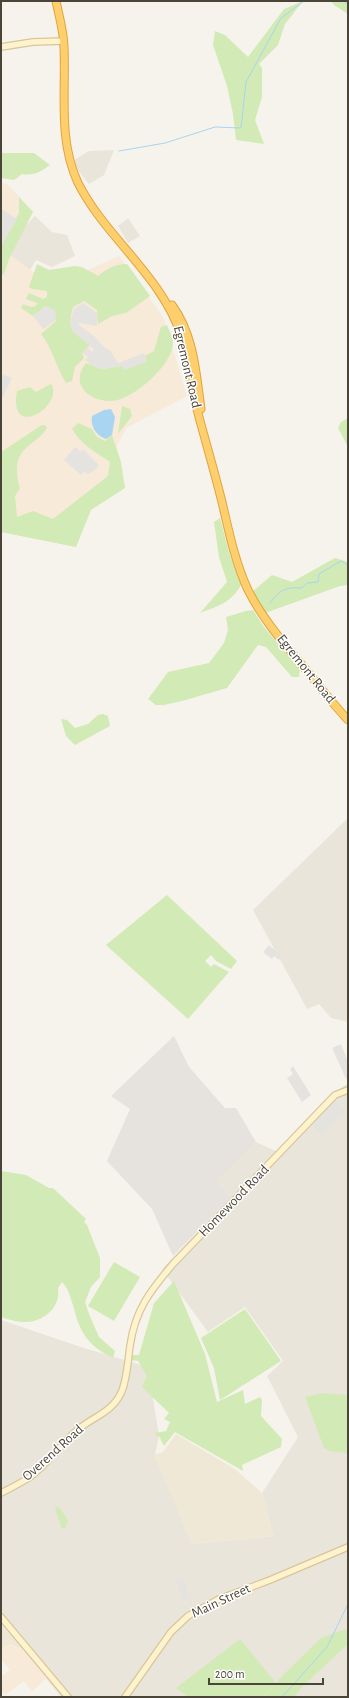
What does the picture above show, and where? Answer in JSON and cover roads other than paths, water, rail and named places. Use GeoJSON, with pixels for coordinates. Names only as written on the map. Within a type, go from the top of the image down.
{"type":"FeatureCollection","features":[{"type":"Feature","properties":{"kind":"highway","name":"Egremont Road"},"geometry":{"type":"LineString","coordinates":[[56,1],[64,41],[64,118],[68,149],[73,170],[92,204],[122,245],[151,280],[166,295],[178,313],[191,344],[204,436],[222,501],[233,549],[248,588],[262,616],[348,720]]}},
{"type":"Feature","properties":{"kind":"street"},"geometry":{"type":"LineString","coordinates":[[1,47],[33,42],[64,41]]}},
{"type":"Feature","properties":{"kind":"street","name":"Homewood Road"},"geometry":{"type":"LineString","coordinates":[[134,1324],[141,1305],[173,1264],[335,1095],[348,1090]]}},
{"type":"Feature","properties":{"kind":"street","name":"Overend Road"},"geometry":{"type":"LineString","coordinates":[[1,1493],[31,1476],[66,1440],[86,1424],[110,1409],[116,1403],[122,1392],[134,1324]]}},
{"type":"Feature","properties":{"kind":"street","name":"Main Street"},"geometry":{"type":"LineString","coordinates":[[125,1697],[171,1632],[188,1616],[219,1599],[270,1580],[348,1547]]}},
{"type":"Feature","properties":{"kind":"street"},"geometry":{"type":"LineString","coordinates":[[1,1617],[68,1697]]}},
{"type":"Feature","properties":{"kind":"water"},"geometry":{"type":"Polygon","coordinates":[[[111,409],[115,417],[112,435],[106,439],[100,436],[93,427],[92,416],[104,410],[111,409]]]}},
{"type":"Feature","properties":{"kind":"waterway"},"geometry":{"type":"LineString","coordinates":[[119,151],[165,143],[215,127],[241,128],[246,82],[281,18],[304,1]]}},
{"type":"Feature","properties":{"kind":"waterway"},"geometry":{"type":"LineString","coordinates":[[343,1],[348,4]]}},
{"type":"Feature","properties":{"kind":"waterway"},"geometry":{"type":"LineString","coordinates":[[270,603],[283,590],[302,588],[307,583],[318,582],[319,574],[341,561],[348,565]]}},
{"type":"Feature","properties":{"kind":"waterway"},"geometry":{"type":"LineString","coordinates":[[282,1697],[327,1647],[348,1604]]}}]}
